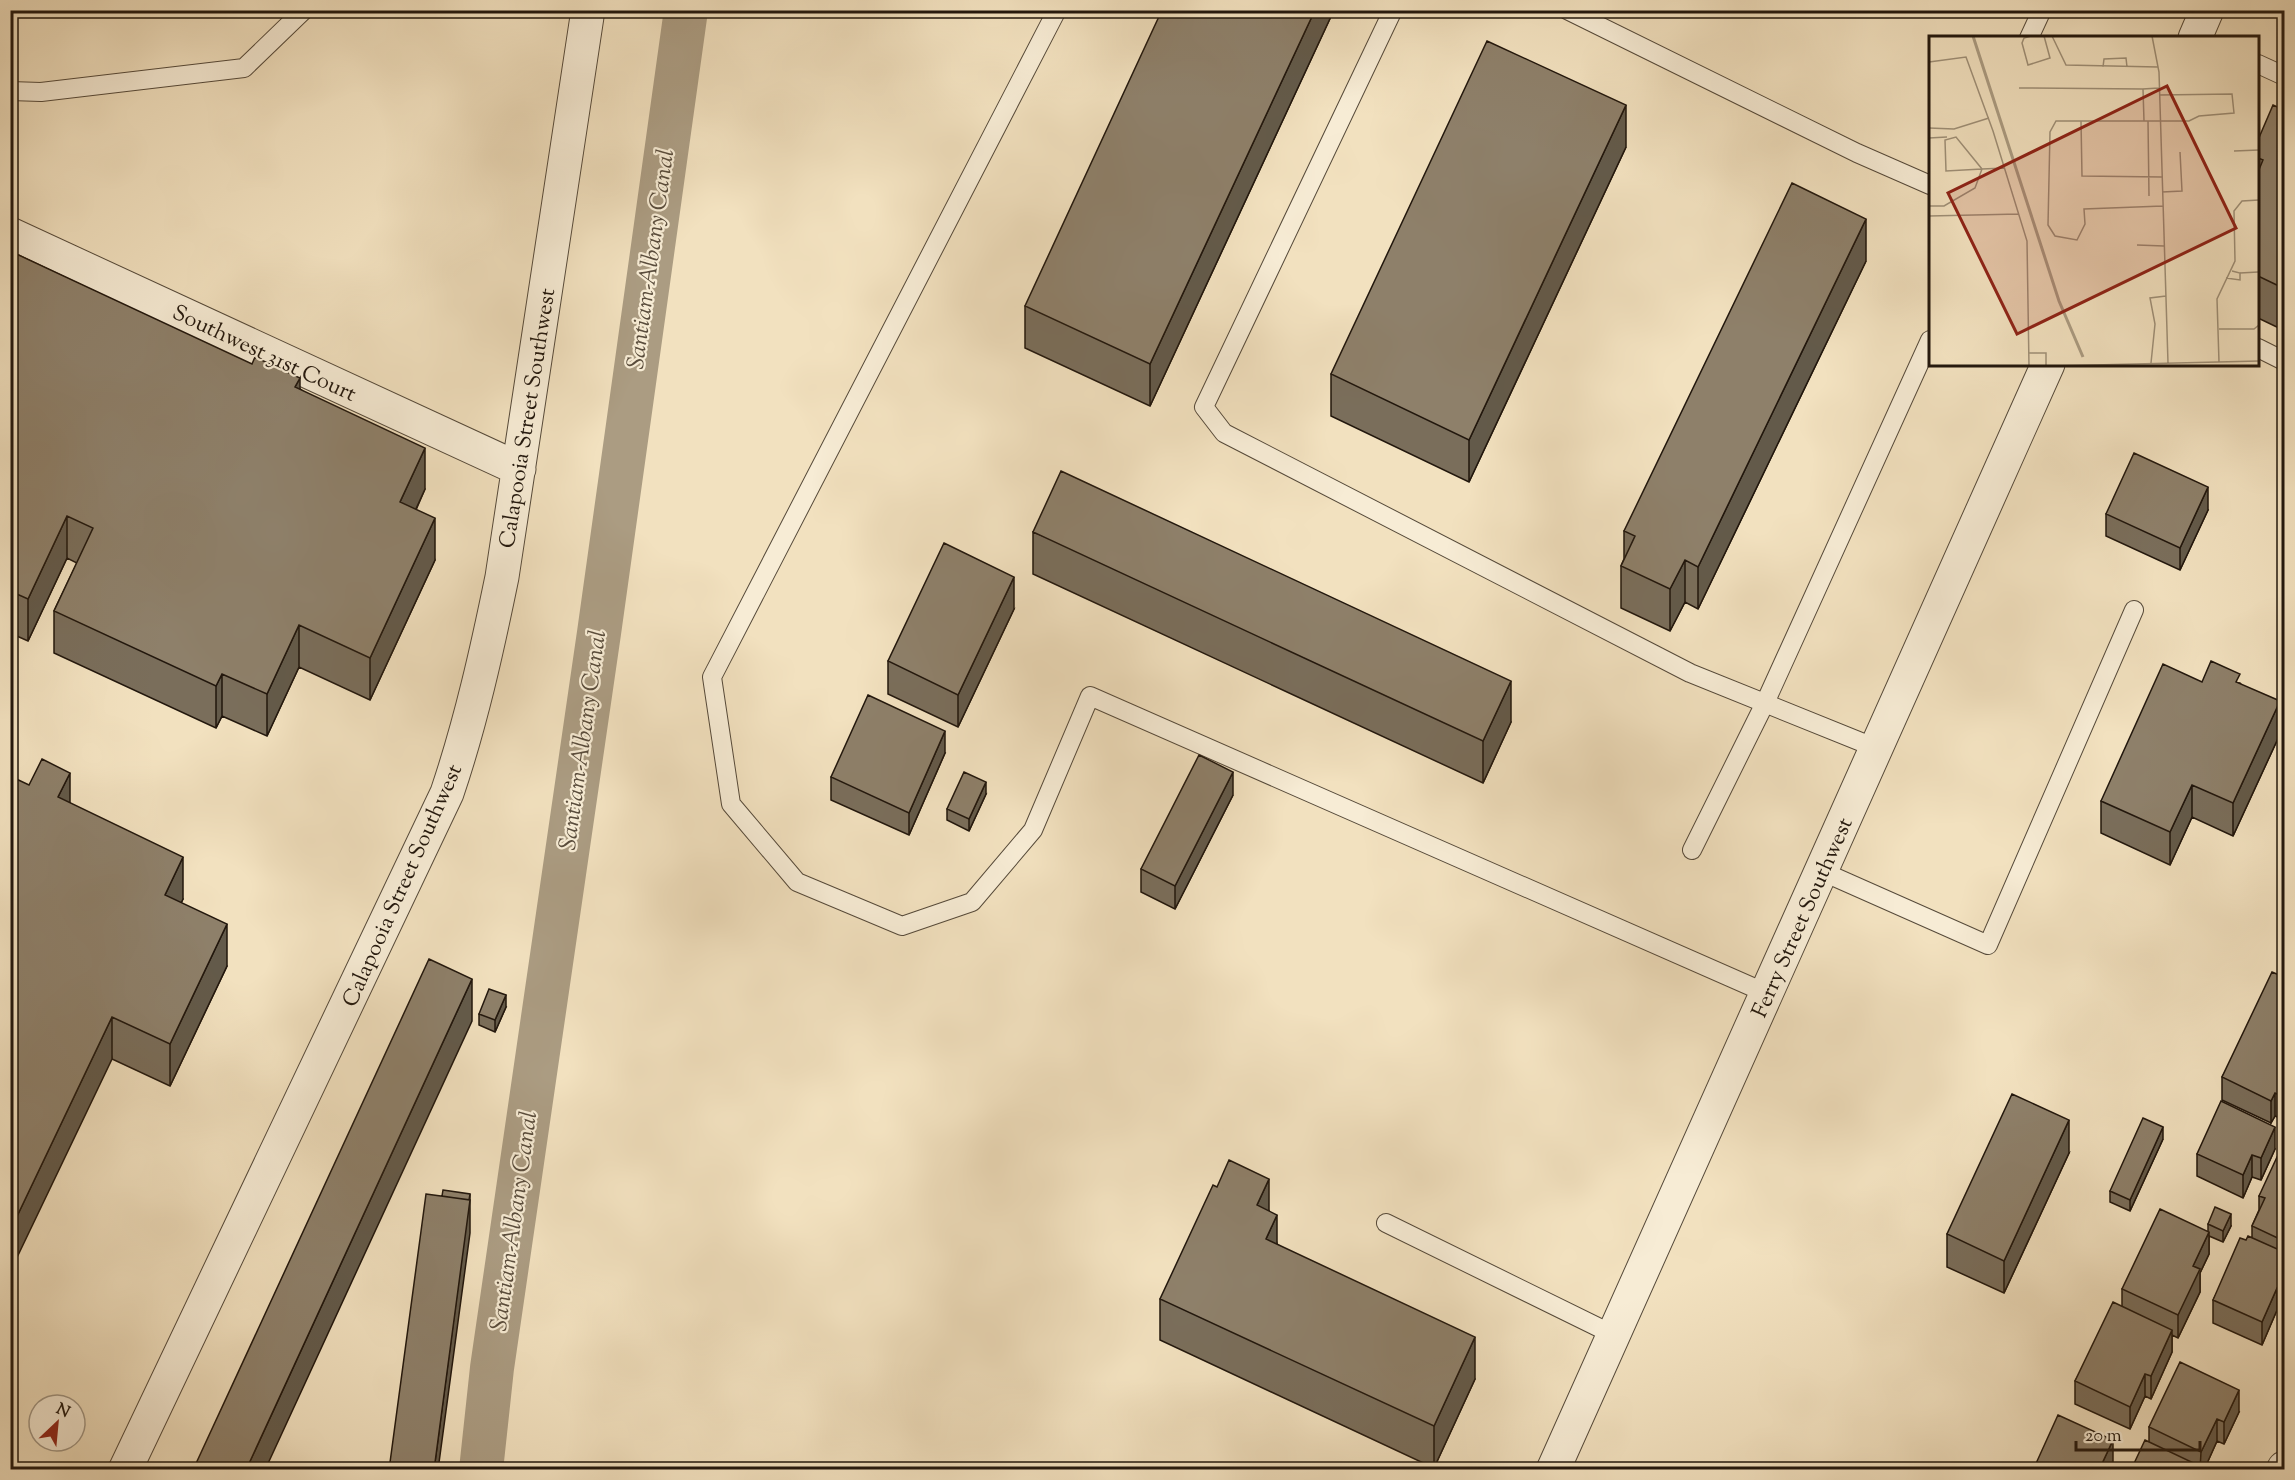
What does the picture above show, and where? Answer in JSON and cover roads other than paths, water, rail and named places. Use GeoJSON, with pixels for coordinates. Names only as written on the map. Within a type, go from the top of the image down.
{"type":"FeatureCollection","features":[{"type":"Feature","properties":{"kind":"street","name":"Calapooia Street Southwest"},"geometry":{"type":"LineString","coordinates":[[125,1470],[447,793],[467,732],[485,662],[502,577],[583,13]]}},
{"type":"Feature","properties":{"kind":"street","name":"Southwest 31st Court"},"geometry":{"type":"LineString","coordinates":[[10,234],[519,469]]}},
{"type":"Feature","properties":{"kind":"street","name":"Ferry Street Southwest"},"geometry":{"type":"LineString","coordinates":[[1553,1470],[2047,366]]}},
{"type":"Feature","properties":{"kind":"lane"},"geometry":{"type":"LineString","coordinates":[[10,91],[41,92],[244,68],[303,10]]}},
{"type":"Feature","properties":{"kind":"lane"},"geometry":{"type":"LineString","coordinates":[[1057,10],[712,677],[731,804],[797,882],[902,926],[972,902],[1033,831],[1090,696],[1766,993]]}},
{"type":"Feature","properties":{"kind":"lane"},"geometry":{"type":"LineString","coordinates":[[1393,10],[1204,407],[1224,433],[1690,673],[1876,748]]}},
{"type":"Feature","properties":{"kind":"lane"},"geometry":{"type":"LineString","coordinates":[[1567,10],[1857,153],[1929,185]]}},
{"type":"Feature","properties":{"kind":"lane"},"geometry":{"type":"LineString","coordinates":[[2031,36],[2042,10]]}},
{"type":"Feature","properties":{"kind":"lane"},"geometry":{"type":"LineString","coordinates":[[2259,64],[2284,76]]}},
{"type":"Feature","properties":{"kind":"lane"},"geometry":{"type":"LineString","coordinates":[[1692,850],[1765,703],[1929,342]]}},
{"type":"Feature","properties":{"kind":"lane"},"geometry":{"type":"LineString","coordinates":[[2259,348],[2284,361]]}},
{"type":"Feature","properties":{"kind":"lane"},"geometry":{"type":"LineString","coordinates":[[1821,871],[1988,945],[2134,610]]}},
{"type":"Feature","properties":{"kind":"lane"},"geometry":{"type":"LineString","coordinates":[[1386,1223],[1614,1335]]}},
{"type":"Feature","properties":{"kind":"waterway","name":"Santiam-Albany Canal"},"geometry":{"type":"LineString","coordinates":[[481,1470],[492,1368],[599,633],[686,10]]}}]}
